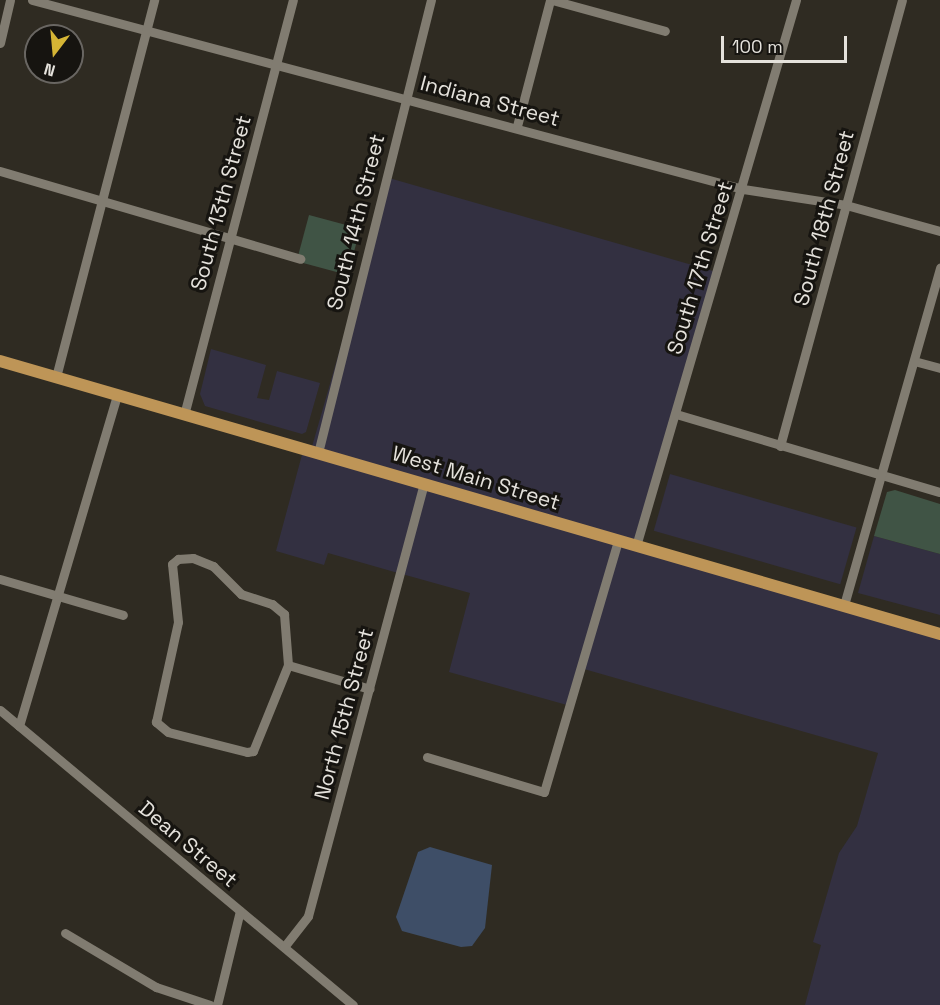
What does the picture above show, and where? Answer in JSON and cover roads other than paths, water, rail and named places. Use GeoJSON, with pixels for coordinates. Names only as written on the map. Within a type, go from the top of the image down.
{"type":"FeatureCollection","features":[{"type":"Feature","properties":{"kind":"main road","name":"West Main Street"},"geometry":{"type":"LineString","coordinates":[[0,361],[940,634]]}},
{"type":"Feature","properties":{"kind":"street"},"geometry":{"type":"LineString","coordinates":[[0,43],[10,0]]}},
{"type":"Feature","properties":{"kind":"street","name":"Indiana Street"},"geometry":{"type":"LineString","coordinates":[[32,0],[517,126],[743,189],[846,205],[940,231]]}},
{"type":"Feature","properties":{"kind":"street"},"geometry":{"type":"LineString","coordinates":[[56,377],[104,200],[154,0]]}},
{"type":"Feature","properties":{"kind":"street","name":"South 13th Street"},"geometry":{"type":"LineString","coordinates":[[184,415],[293,0]]}},
{"type":"Feature","properties":{"kind":"street","name":"South 14th Street"},"geometry":{"type":"LineString","coordinates":[[318,453],[431,0]]}},
{"type":"Feature","properties":{"kind":"street"},"geometry":{"type":"LineString","coordinates":[[517,126],[551,0],[665,31]]}},
{"type":"Feature","properties":{"kind":"street","name":"South 17th Street"},"geometry":{"type":"LineString","coordinates":[[636,546],[743,189],[796,0]]}},
{"type":"Feature","properties":{"kind":"street","name":"South 18th Street"},"geometry":{"type":"LineString","coordinates":[[780,446],[902,0]]}},
{"type":"Feature","properties":{"kind":"street"},"geometry":{"type":"LineString","coordinates":[[0,171],[300,259]]}},
{"type":"Feature","properties":{"kind":"street"},"geometry":{"type":"LineString","coordinates":[[844,605],[940,267]]}},
{"type":"Feature","properties":{"kind":"street"},"geometry":{"type":"LineString","coordinates":[[914,361],[940,368]]}},
{"type":"Feature","properties":{"kind":"street"},"geometry":{"type":"LineString","coordinates":[[19,726],[117,396]]}},
{"type":"Feature","properties":{"kind":"street"},"geometry":{"type":"LineString","coordinates":[[676,414],[940,492]]}},
{"type":"Feature","properties":{"kind":"street","name":"North 15th Street"},"geometry":{"type":"LineString","coordinates":[[284,947],[308,916],[424,483]]}},
{"type":"Feature","properties":{"kind":"street"},"geometry":{"type":"LineString","coordinates":[[427,758],[544,792],[618,541]]}},
{"type":"Feature","properties":{"kind":"street"},"geometry":{"type":"LineString","coordinates":[[193,558],[213,566],[241,594],[279,607],[286,625],[288,665],[253,751],[247,752],[160,729],[156,719],[178,622],[172,569],[176,560],[193,558]]}},
{"type":"Feature","properties":{"kind":"street"},"geometry":{"type":"LineString","coordinates":[[0,579],[123,615]]}},
{"type":"Feature","properties":{"kind":"street"},"geometry":{"type":"LineString","coordinates":[[288,665],[370,689]]}},
{"type":"Feature","properties":{"kind":"street","name":"Dean Street"},"geometry":{"type":"LineString","coordinates":[[0,710],[353,1005]]}},
{"type":"Feature","properties":{"kind":"street"},"geometry":{"type":"LineString","coordinates":[[217,1005],[240,911]]}},
{"type":"Feature","properties":{"kind":"street"},"geometry":{"type":"LineString","coordinates":[[66,933],[156,987],[210,1005]]}},
{"type":"Feature","properties":{"kind":"water"},"geometry":{"type":"Polygon","coordinates":[[[430,847],[492,865],[485,928],[472,946],[461,947],[402,931],[396,917],[418,852],[430,847]]]}}]}
